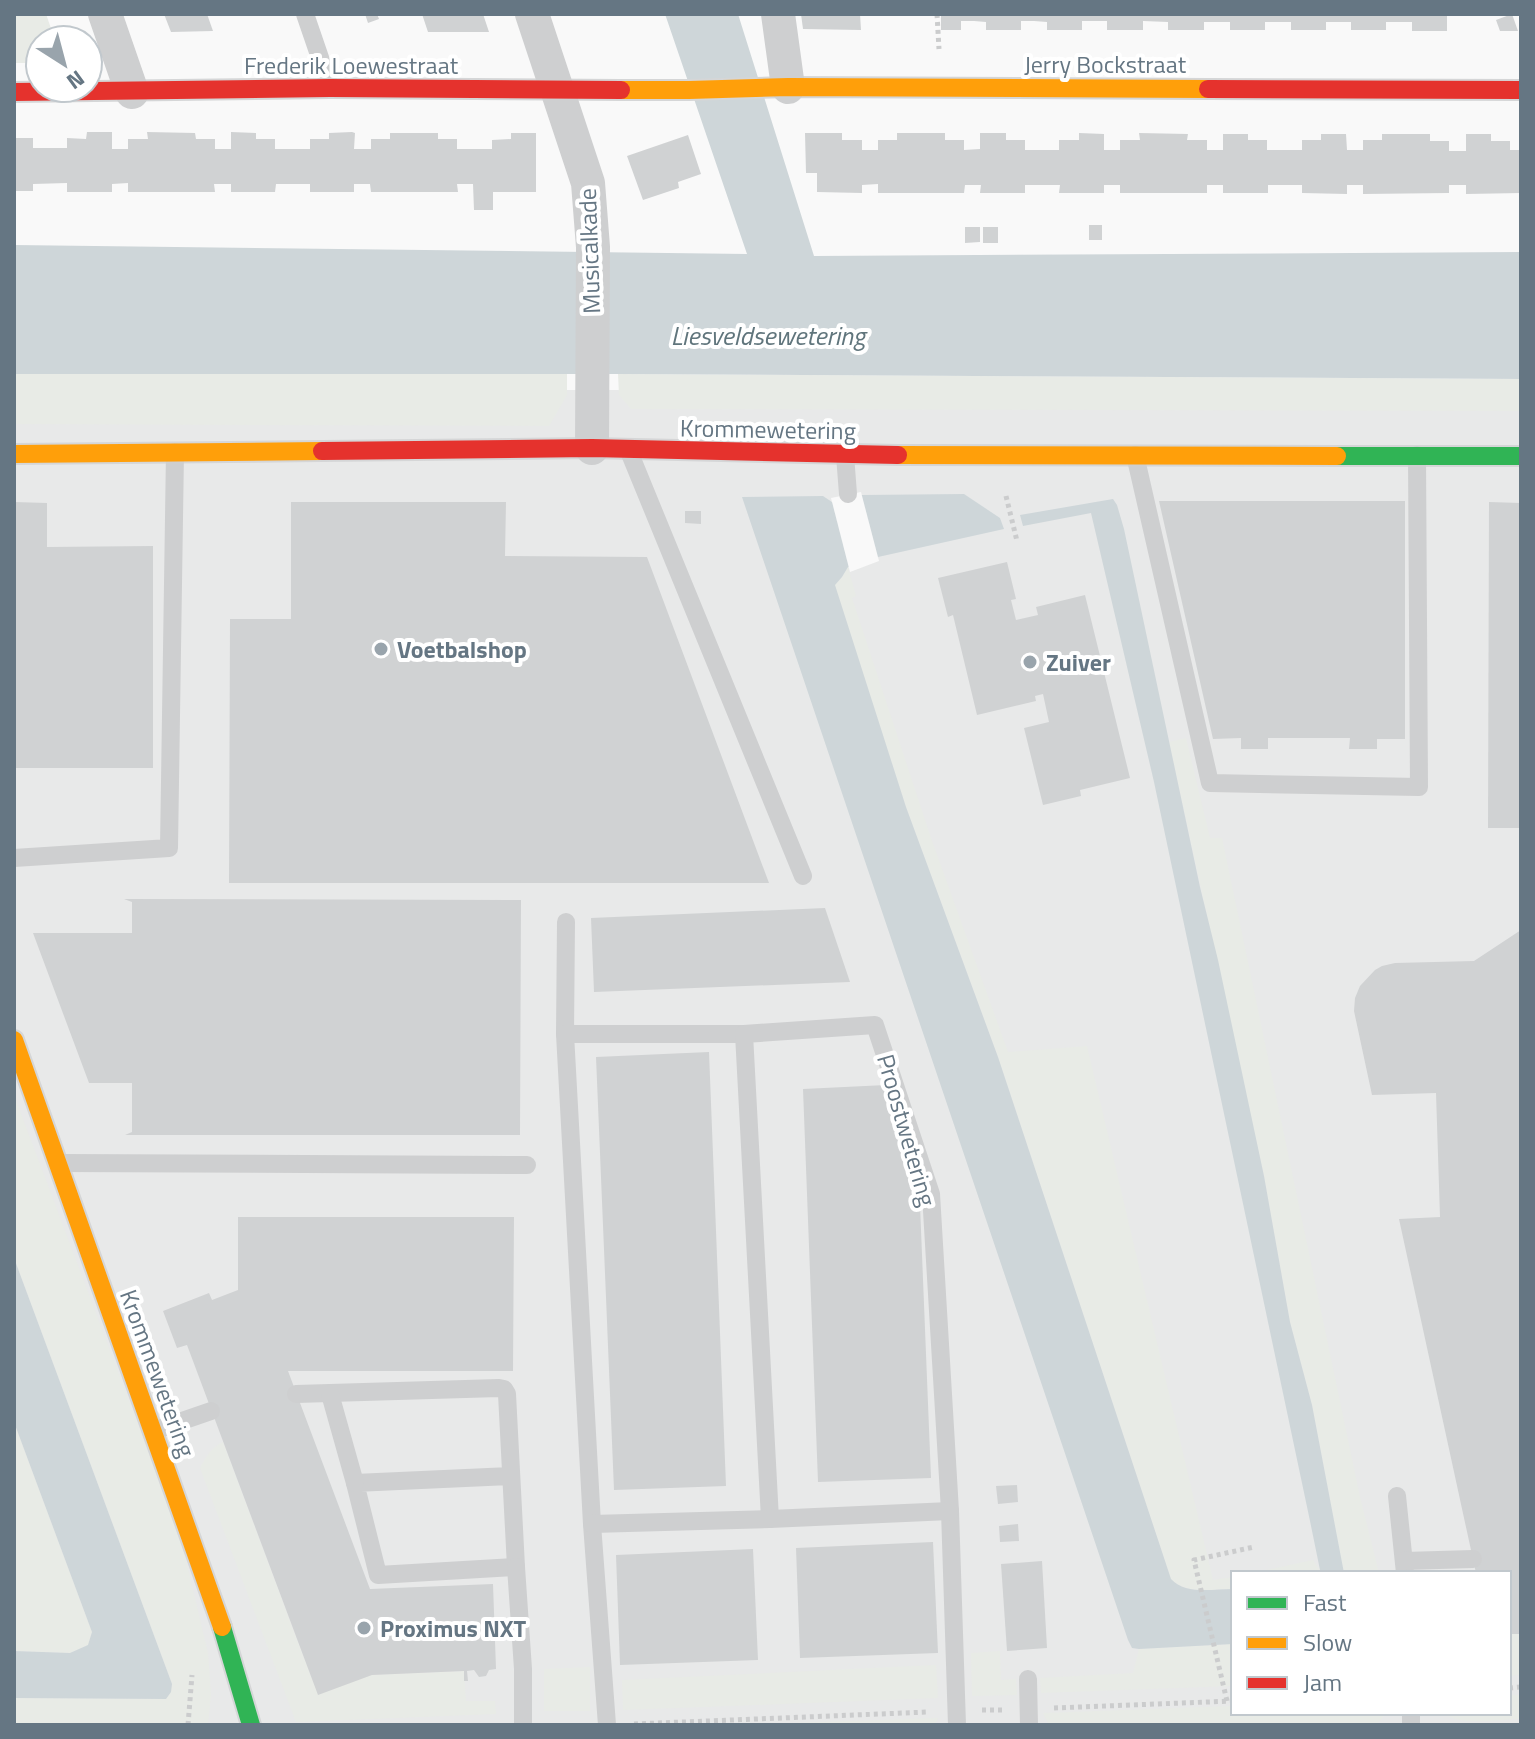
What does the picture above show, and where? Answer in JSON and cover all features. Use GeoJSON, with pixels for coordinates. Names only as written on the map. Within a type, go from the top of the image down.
{"type":"FeatureCollection","features":[{"type":"Feature","properties":{"kind":"street"},"geometry":{"type":"LineString","coordinates":[[105,14],[132,92]]}},
{"type":"Feature","properties":{"kind":"street","name":"Musicalkade"},"geometry":{"type":"LineString","coordinates":[[532,14],[588,183],[593,247],[592,448]]}},
{"type":"Feature","properties":{"kind":"street"},"geometry":{"type":"LineString","coordinates":[[776,87],[778,14]]}},
{"type":"Feature","properties":{"kind":"street","name":"Jerry Bockstraat"},"geometry":{"type":"LineString","coordinates":[[689,90],[776,87],[1521,90]]}},
{"type":"Feature","properties":{"kind":"street","name":"Frederik Loewestraat"},"geometry":{"type":"LineString","coordinates":[[14,92],[330,88],[689,90]]}},
{"type":"Feature","properties":{"kind":"street","name":"Krommewetering"},"geometry":{"type":"LineString","coordinates":[[14,454],[592,448],[845,455],[1521,456]]}},
{"type":"Feature","properties":{"kind":"street","name":"Krommewetering"},"geometry":{"type":"LineString","coordinates":[[14,1040],[217,1611],[251,1725]]}},
{"type":"Feature","properties":{"kind":"lane"},"geometry":{"type":"LineString","coordinates":[[305,14],[330,88]]}},
{"type":"Feature","properties":{"kind":"lane"},"geometry":{"type":"LineString","coordinates":[[628,449],[803,876]]}},
{"type":"Feature","properties":{"kind":"lane"},"geometry":{"type":"LineString","coordinates":[[14,858],[169,848],[175,452]]}},
{"type":"Feature","properties":{"kind":"lane"},"geometry":{"type":"LineString","coordinates":[[845,455],[848,494]]}},
{"type":"Feature","properties":{"kind":"lane"},"geometry":{"type":"LineString","coordinates":[[1135,455],[1210,783],[1419,787],[1417,455]]}},
{"type":"Feature","properties":{"kind":"lane"},"geometry":{"type":"LineString","coordinates":[[566,922],[565,1034],[592,1524],[607,1725]]}},
{"type":"Feature","properties":{"kind":"lane","name":"Proostwetering"},"geometry":{"type":"LineString","coordinates":[[565,1034],[744,1034],[875,1025],[931,1194],[950,1511],[957,1718]]}},
{"type":"Feature","properties":{"kind":"lane"},"geometry":{"type":"LineString","coordinates":[[744,1034],[770,1519]]}},
{"type":"Feature","properties":{"kind":"lane"},"geometry":{"type":"LineString","coordinates":[[58,1163],[527,1165]]}},
{"type":"Feature","properties":{"kind":"lane"},"geometry":{"type":"LineString","coordinates":[[296,1394],[504,1389],[507,1394],[523,1669],[523,1725]]}},
{"type":"Feature","properties":{"kind":"lane"},"geometry":{"type":"LineString","coordinates":[[330,1394],[378,1575],[516,1567]]}},
{"type":"Feature","properties":{"kind":"lane"},"geometry":{"type":"LineString","coordinates":[[153,1431],[211,1411]]}},
{"type":"Feature","properties":{"kind":"lane"},"geometry":{"type":"LineString","coordinates":[[355,1483],[511,1476]]}},
{"type":"Feature","properties":{"kind":"lane"},"geometry":{"type":"LineString","coordinates":[[1397,1496],[1405,1567],[1473,1559]]}},
{"type":"Feature","properties":{"kind":"lane"},"geometry":{"type":"LineString","coordinates":[[592,1524],[950,1511]]}},
{"type":"Feature","properties":{"kind":"lane"},"geometry":{"type":"LineString","coordinates":[[1028,1679],[1029,1717]]}},
{"type":"Feature","properties":{"kind":"path"},"geometry":{"type":"LineString","coordinates":[[1011,516],[1016,538]]}},
{"type":"Feature","properties":{"kind":"path"},"geometry":{"type":"LineString","coordinates":[[607,1725],[1029,1717],[1230,1701],[1194,1560],[1254,1547]]}},
{"type":"Feature","properties":{"kind":"shaded area"},"geometry":{"type":"Polygon","coordinates":[[[14,14],[46,14],[49,24],[24,24],[24,63],[14,63],[14,14]]]}},
{"type":"Feature","properties":{"kind":"shaded area"},"geometry":{"type":"Polygon","coordinates":[[[14,374],[567,374],[567,395],[549,426],[14,424],[14,374]]]}},
{"type":"Feature","properties":{"kind":"shaded area"},"geometry":{"type":"Polygon","coordinates":[[[618,374],[1521,379],[1521,411],[631,409],[619,395],[618,374]]]}},
{"type":"Feature","properties":{"kind":"shaded area"},"geometry":{"type":"Polygon","coordinates":[[[14,390],[1521,390],[1521,1725],[14,1725],[14,390]]]}},
{"type":"Feature","properties":{"kind":"shaded area"},"geometry":{"type":"Polygon","coordinates":[[[848,567],[856,596],[852,598],[931,838],[1008,1052],[1087,1046],[1213,1580],[1231,1577],[1231,1589],[1191,1589],[1171,1579],[998,1057],[906,807],[834,584],[848,567]]]}},
{"type":"Feature","properties":{"kind":"shaded area"},"geometry":{"type":"Polygon","coordinates":[[[1186,738],[1210,838],[1222,838],[1360,1497],[1378,1571],[1344,1571],[1312,1405],[1290,1322],[1264,1176],[1169,742],[1186,738]]]}},
{"type":"Feature","properties":{"kind":"shaded area"},"geometry":{"type":"Polygon","coordinates":[[[14,1095],[181,1539],[208,1653],[211,1695],[208,1725],[14,1723],[14,1698],[166,1699],[172,1684],[14,1258],[14,1095]]]}},
{"type":"Feature","properties":{"kind":"shaded area"},"geometry":{"type":"Polygon","coordinates":[[[14,1422],[92,1632],[88,1645],[70,1653],[14,1651],[14,1422]]]}},
{"type":"Feature","properties":{"kind":"shaded area"},"geometry":{"type":"Polygon","coordinates":[[[223,1442],[311,1677],[464,1671],[466,1701],[495,1701],[496,1714],[296,1722],[200,1468],[209,1453],[223,1442]]]}},
{"type":"Feature","properties":{"kind":"shaded area"},"geometry":{"type":"Polygon","coordinates":[[[1313,1560],[1320,1570],[1320,1571],[1261,1571],[1313,1560]]]}},
{"type":"Feature","properties":{"kind":"shaded area"},"geometry":{"type":"Polygon","coordinates":[[[1511,1634],[1521,1634],[1521,1675],[1511,1676],[1511,1634]]]}},
{"type":"Feature","properties":{"kind":"shaded area"},"geometry":{"type":"Polygon","coordinates":[[[1231,1644],[1231,1686],[1041,1693],[1040,1678],[1133,1673],[1139,1649],[1231,1644]]]}},
{"type":"Feature","properties":{"kind":"shaded area"},"geometry":{"type":"Polygon","coordinates":[[[1000,1651],[1001,1680],[1016,1679],[1017,1695],[972,1696],[971,1653],[1000,1651]]]}},
{"type":"Feature","properties":{"kind":"shaded area"},"geometry":{"type":"Polygon","coordinates":[[[936,1665],[938,1698],[623,1710],[622,1680],[936,1665]]]}},
{"type":"Feature","properties":{"kind":"shaded area"},"geometry":{"type":"Polygon","coordinates":[[[590,1667],[590,1711],[544,1711],[544,1669],[590,1667]]]}},
{"type":"Feature","properties":{"kind":"shaded area"},"geometry":{"type":"Polygon","coordinates":[[[1511,1695],[1521,1695],[1521,1719],[1470,1721],[1448,1715],[1511,1715],[1511,1695]]]}},
{"type":"Feature","properties":{"kind":"shaded area"},"geometry":{"type":"Polygon","coordinates":[[[1231,1706],[1231,1715],[1384,1715],[1373,1725],[1049,1725],[1043,1713],[1231,1706]]]}},
{"type":"Feature","properties":{"kind":"shaded area"},"geometry":{"type":"Polygon","coordinates":[[[938,1718],[935,1725],[730,1725],[938,1718]]]}},
{"type":"Feature","properties":{"kind":"water","name":"Liesveldsewetering"},"geometry":{"type":"Polygon","coordinates":[[[665,14],[738,14],[814,256],[1521,252],[1521,379],[14,374],[14,245],[747,254],[665,14]]]}},
{"type":"Feature","properties":{"kind":"water"},"geometry":{"type":"Polygon","coordinates":[[[964,494],[1000,518],[1004,529],[878,557],[848,567],[835,585],[906,807],[998,1057],[1171,1579],[1191,1589],[1231,1589],[1231,1644],[1139,1649],[1132,1648],[1128,1640],[742,497],[823,496],[832,502],[862,495],[964,494]]]}},
{"type":"Feature","properties":{"kind":"water"},"geometry":{"type":"Polygon","coordinates":[[[1113,499],[1117,505],[1264,1176],[1290,1322],[1312,1405],[1344,1571],[1320,1571],[1154,782],[1091,513],[1023,526],[1020,515],[1113,499]]]}},
{"type":"Feature","properties":{"kind":"water"},"geometry":{"type":"Polygon","coordinates":[[[14,1258],[172,1684],[166,1699],[14,1698],[14,1651],[70,1653],[88,1645],[92,1632],[14,1422],[14,1258]]]}},
{"type":"Feature","properties":{"kind":"pier"},"geometry":{"type":"Polygon","coordinates":[[[861,492],[879,561],[850,572],[831,498],[861,492]]]}},
{"type":"Feature","properties":{"kind":"building"},"geometry":{"type":"Polygon","coordinates":[[[164,14],[207,14],[213,31],[171,32],[164,14]]]}},
{"type":"Feature","properties":{"kind":"building"},"geometry":{"type":"Polygon","coordinates":[[[365,14],[377,14],[379,19],[368,23],[365,14]]]}},
{"type":"Feature","properties":{"kind":"building"},"geometry":{"type":"Polygon","coordinates":[[[422,14],[483,14],[489,32],[428,32],[422,14]]]}},
{"type":"Feature","properties":{"kind":"building"},"geometry":{"type":"Polygon","coordinates":[[[801,14],[860,14],[861,30],[803,29],[801,14]]]}},
{"type":"Feature","properties":{"kind":"building"},"geometry":{"type":"Polygon","coordinates":[[[941,14],[1447,14],[1447,31],[1412,31],[1412,22],[1386,22],[1386,30],[1351,30],[1351,22],[1326,22],[1326,30],[1291,30],[1291,22],[1265,22],[1265,30],[1230,30],[1230,22],[1204,22],[1204,30],[1168,30],[1168,22],[1143,21],[1143,30],[1107,30],[1107,21],[1082,21],[1082,30],[1047,30],[1047,22],[1021,21],[1021,30],[986,30],[986,22],[961,21],[961,30],[941,30],[941,14]]]}},
{"type":"Feature","properties":{"kind":"building"},"geometry":{"type":"Polygon","coordinates":[[[1512,14],[1518,31],[1500,31],[1496,20],[1512,14]]]}},
{"type":"Feature","properties":{"kind":"building"},"geometry":{"type":"Polygon","coordinates":[[[87,132],[112,132],[112,149],[128,149],[128,139],[148,139],[147,132],[195,133],[196,139],[215,139],[215,149],[231,149],[231,132],[256,133],[256,139],[275,139],[275,149],[310,149],[310,139],[329,139],[329,133],[352,132],[355,133],[354,149],[371,149],[371,139],[390,139],[390,133],[438,133],[438,139],[457,139],[457,149],[492,149],[492,140],[511,139],[511,133],[536,133],[536,192],[493,192],[493,210],[474,210],[473,184],[457,184],[458,192],[371,192],[370,184],[354,184],[354,192],[310,192],[310,184],[276,184],[275,192],[231,192],[231,184],[214,184],[215,192],[128,192],[128,183],[112,184],[112,192],[67,192],[67,183],[33,184],[33,191],[14,191],[14,138],[33,138],[33,148],[67,148],[67,138],[86,139],[87,132]]]}},
{"type":"Feature","properties":{"kind":"building"},"geometry":{"type":"Polygon","coordinates":[[[805,133],[842,133],[842,140],[862,140],[862,150],[878,150],[878,140],[897,140],[897,133],[945,133],[945,140],[964,140],[964,150],[980,149],[980,133],[1006,133],[1006,140],[1025,140],[1025,150],[1059,150],[1059,140],[1079,140],[1079,133],[1104,134],[1104,150],[1120,150],[1120,140],[1140,140],[1139,133],[1188,134],[1187,140],[1207,140],[1207,150],[1223,150],[1223,134],[1248,134],[1248,140],[1267,140],[1267,150],[1302,150],[1302,140],[1321,140],[1321,134],[1346,134],[1347,150],[1363,150],[1363,140],[1382,140],[1382,134],[1430,134],[1430,141],[1449,141],[1449,151],[1466,151],[1466,134],[1491,134],[1491,141],[1510,141],[1510,150],[1521,150],[1521,193],[1466,194],[1466,185],[1449,185],[1449,193],[1363,194],[1363,185],[1347,185],[1347,194],[1302,193],[1302,185],[1268,185],[1268,193],[1223,193],[1223,185],[1207,185],[1207,193],[1120,193],[1120,185],[1104,185],[1104,193],[1059,193],[1060,185],[1025,185],[1025,193],[980,193],[981,185],[965,185],[964,193],[878,193],[878,184],[862,185],[862,193],[817,192],[817,173],[806,173],[805,133]]]}},
{"type":"Feature","properties":{"kind":"building"},"geometry":{"type":"Polygon","coordinates":[[[688,135],[701,174],[678,182],[679,188],[643,200],[627,156],[688,135]]]}},
{"type":"Feature","properties":{"kind":"building"},"geometry":{"type":"Polygon","coordinates":[[[1089,225],[1102,225],[1102,240],[1089,240],[1089,225]]]}},
{"type":"Feature","properties":{"kind":"building"},"geometry":{"type":"Polygon","coordinates":[[[965,227],[980,227],[980,242],[965,243],[965,227]]]}},
{"type":"Feature","properties":{"kind":"building"},"geometry":{"type":"Polygon","coordinates":[[[983,227],[998,227],[998,243],[983,243],[983,227]]]}},
{"type":"Feature","properties":{"kind":"building"},"geometry":{"type":"Polygon","coordinates":[[[1159,501],[1405,501],[1405,739],[1377,739],[1377,749],[1349,749],[1350,738],[1268,738],[1268,749],[1241,749],[1241,738],[1213,739],[1159,501]]]}},
{"type":"Feature","properties":{"kind":"building"},"geometry":{"type":"Polygon","coordinates":[[[14,502],[47,503],[47,547],[153,546],[153,768],[14,768],[14,502]]]}},
{"type":"Feature","properties":{"kind":"building"},"geometry":{"type":"Polygon","coordinates":[[[291,502],[506,502],[505,556],[647,557],[769,883],[229,883],[230,619],[291,619],[291,502]]]}},
{"type":"Feature","properties":{"kind":"building"},"geometry":{"type":"Polygon","coordinates":[[[1489,502],[1521,503],[1521,828],[1488,828],[1489,502]]]}},
{"type":"Feature","properties":{"kind":"building"},"geometry":{"type":"Polygon","coordinates":[[[685,511],[701,511],[701,524],[685,523],[685,511]]]}},
{"type":"Feature","properties":{"kind":"building"},"geometry":{"type":"Polygon","coordinates":[[[1007,562],[1016,599],[1011,600],[1016,620],[1038,615],[1036,607],[1085,595],[1130,778],[1080,790],[1081,796],[1043,805],[1024,728],[1049,722],[1043,694],[1035,696],[1036,701],[977,715],[953,615],[948,617],[938,578],[1007,562]]]}},
{"type":"Feature","properties":{"kind":"building"},"geometry":{"type":"Polygon","coordinates":[[[124,899],[521,900],[520,1135],[125,1135],[132,1132],[132,1083],[89,1083],[33,933],[132,933],[132,902],[124,899]]]}},
{"type":"Feature","properties":{"kind":"building"},"geometry":{"type":"Polygon","coordinates":[[[825,908],[850,982],[594,992],[591,918],[825,908]]]}},
{"type":"Feature","properties":{"kind":"building"},"geometry":{"type":"Polygon","coordinates":[[[1521,930],[1521,1634],[1511,1634],[1511,1571],[1476,1571],[1399,1219],[1440,1217],[1436,1093],[1372,1095],[1354,1011],[1360,986],[1382,966],[1474,961],[1521,930]]]}},
{"type":"Feature","properties":{"kind":"building"},"geometry":{"type":"Polygon","coordinates":[[[709,1052],[726,1486],[614,1490],[596,1057],[709,1052]]]}},
{"type":"Feature","properties":{"kind":"building"},"geometry":{"type":"Polygon","coordinates":[[[886,1085],[919,1180],[931,1478],[818,1482],[803,1089],[886,1085]]]}},
{"type":"Feature","properties":{"kind":"building"},"geometry":{"type":"Polygon","coordinates":[[[238,1217],[514,1217],[513,1371],[288,1371],[370,1589],[493,1584],[496,1669],[489,1670],[486,1676],[479,1677],[474,1670],[467,1671],[468,1681],[464,1681],[464,1671],[372,1675],[318,1695],[187,1345],[177,1348],[163,1311],[209,1293],[212,1300],[238,1290],[238,1217]]]}},
{"type":"Feature","properties":{"kind":"building"},"geometry":{"type":"Polygon","coordinates":[[[1017,1485],[1018,1502],[998,1504],[996,1486],[1017,1485]]]}},
{"type":"Feature","properties":{"kind":"building"},"geometry":{"type":"Polygon","coordinates":[[[1018,1524],[1019,1541],[1000,1542],[999,1526],[1018,1524]]]}},
{"type":"Feature","properties":{"kind":"building"},"geometry":{"type":"Polygon","coordinates":[[[933,1542],[938,1653],[800,1658],[796,1548],[933,1542]]]}},
{"type":"Feature","properties":{"kind":"building"},"geometry":{"type":"Polygon","coordinates":[[[753,1549],[758,1660],[620,1665],[616,1555],[753,1549]]]}},
{"type":"Feature","properties":{"kind":"building"},"geometry":{"type":"Polygon","coordinates":[[[1042,1561],[1047,1648],[1007,1651],[1001,1564],[1042,1561]]]}},
{"type":"Feature","properties":{"kind":"traffic: fast"},"geometry":{"type":"LineString","coordinates":[[1337,456],[1521,456]]}},
{"type":"Feature","properties":{"kind":"traffic: fast"},"geometry":{"type":"LineString","coordinates":[[222,1627],[251,1725]]}},
{"type":"Feature","properties":{"kind":"traffic: slow"},"geometry":{"type":"LineString","coordinates":[[621,90],[788,87],[1208,89]]}},
{"type":"Feature","properties":{"kind":"traffic: slow"},"geometry":{"type":"LineString","coordinates":[[14,454],[322,451]]}},
{"type":"Feature","properties":{"kind":"traffic: slow"},"geometry":{"type":"LineString","coordinates":[[898,455],[1337,456]]}},
{"type":"Feature","properties":{"kind":"traffic: slow"},"geometry":{"type":"LineString","coordinates":[[14,1040],[222,1627]]}},
{"type":"Feature","properties":{"kind":"traffic: jam"},"geometry":{"type":"LineString","coordinates":[[14,92],[330,88],[621,90]]}},
{"type":"Feature","properties":{"kind":"traffic: jam"},"geometry":{"type":"LineString","coordinates":[[1208,89],[1521,90]]}},
{"type":"Feature","properties":{"kind":"traffic: jam"},"geometry":{"type":"LineString","coordinates":[[322,451],[592,448],[898,455]]}},
{"type":"Feature","properties":{"kind":"place","name":"Voetbalshop"},"geometry":{"type":"Point","coordinates":[381,649]}},
{"type":"Feature","properties":{"kind":"place","name":"Zuiver"},"geometry":{"type":"Point","coordinates":[1030,662]}},
{"type":"Feature","properties":{"kind":"place","name":"Proximus NXT"},"geometry":{"type":"Point","coordinates":[364,1628]}}]}
